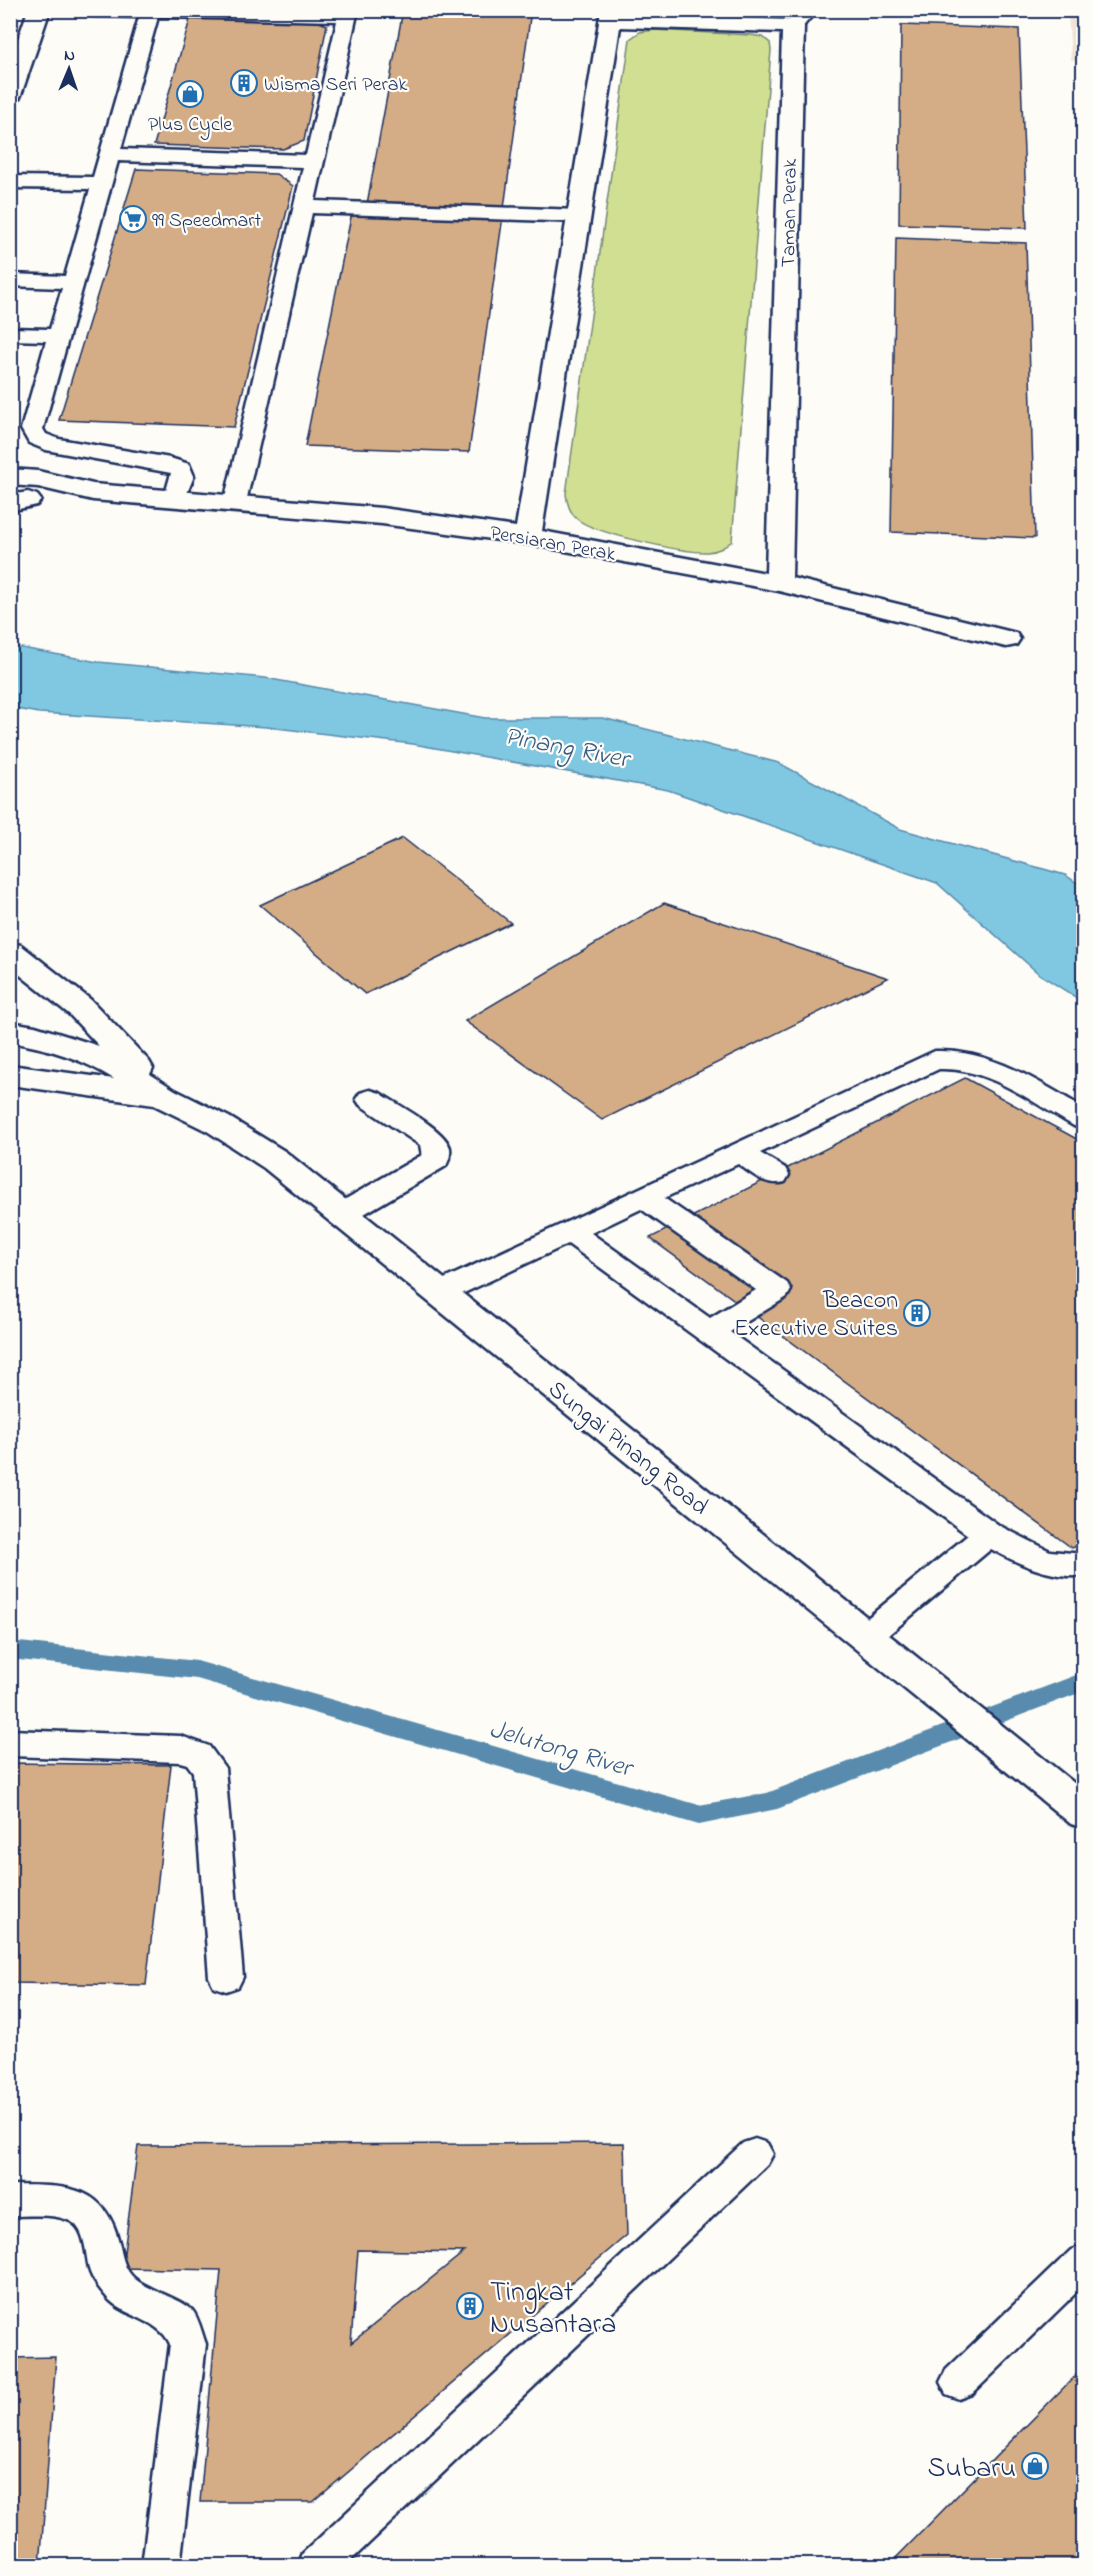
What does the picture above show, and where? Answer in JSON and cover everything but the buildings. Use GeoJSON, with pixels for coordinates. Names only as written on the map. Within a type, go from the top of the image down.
{"type":"FeatureCollection","features":[{"type":"Feature","properties":{"kind":"street"},"geometry":{"type":"LineString","coordinates":[[10,95],[15,66],[39,10]]}},
{"type":"Feature","properties":{"kind":"street","name":"Taman Perak"},"geometry":{"type":"LineString","coordinates":[[528,536],[611,15],[801,18],[779,584]]}},
{"type":"Feature","properties":{"kind":"street","name":"Persiaran Perak"},"geometry":{"type":"LineString","coordinates":[[10,477],[38,479],[93,492],[382,516],[528,536],[779,584],[1006,639]]}},
{"type":"Feature","properties":{"kind":"street","name":"Persiaran Perak"},"geometry":{"type":"LineString","coordinates":[[16,501],[93,492]]}},
{"type":"Feature","properties":{"kind":"street"},"geometry":{"type":"LineString","coordinates":[[10,952],[80,1007],[164,1096]]}},
{"type":"Feature","properties":{"kind":"street","name":"Sungai Pinang Road"},"geometry":{"type":"LineString","coordinates":[[10,1032],[35,1036],[102,1057],[275,1160],[1083,1813]]}},
{"type":"Feature","properties":{"kind":"street","name":"Sungai Pinang Road"},"geometry":{"type":"LineString","coordinates":[[10,1076],[42,1078],[164,1096]]}},
{"type":"Feature","properties":{"kind":"lane"},"geometry":{"type":"LineString","coordinates":[[94,10],[348,13],[235,502]]}},
{"type":"Feature","properties":{"kind":"lane"},"geometry":{"type":"LineString","coordinates":[[150,12],[32,429],[37,438],[54,446],[170,465],[181,469],[183,476],[175,498]]}},
{"type":"Feature","properties":{"kind":"lane"},"geometry":{"type":"LineString","coordinates":[[110,155],[315,161]]}},
{"type":"Feature","properties":{"kind":"lane"},"geometry":{"type":"LineString","coordinates":[[10,182],[102,183]]}},
{"type":"Feature","properties":{"kind":"lane"},"geometry":{"type":"LineString","coordinates":[[304,207],[579,216]]}},
{"type":"Feature","properties":{"kind":"lane"},"geometry":{"type":"LineString","coordinates":[[10,280],[74,282]]}},
{"type":"Feature","properties":{"kind":"lane"},"geometry":{"type":"LineString","coordinates":[[10,334],[59,335]]}},
{"type":"Feature","properties":{"kind":"lane"},"geometry":{"type":"LineString","coordinates":[[439,1293],[921,1065],[950,1057],[984,1065],[1083,1120]]}},
{"type":"Feature","properties":{"kind":"lane"},"geometry":{"type":"LineString","coordinates":[[342,1214],[436,1159],[436,1148],[430,1139],[370,1099]]}},
{"type":"Feature","properties":{"kind":"lane"},"geometry":{"type":"LineString","coordinates":[[739,1152],[775,1175]]}},
{"type":"Feature","properties":{"kind":"lane"},"geometry":{"type":"LineString","coordinates":[[644,1198],[777,1290],[708,1332]]}},
{"type":"Feature","properties":{"kind":"lane"},"geometry":{"type":"LineString","coordinates":[[572,1232],[989,1534],[1039,1560],[1066,1567],[1083,1565]]}},
{"type":"Feature","properties":{"kind":"lane"},"geometry":{"type":"LineString","coordinates":[[876,1646],[989,1534]]}},
{"type":"Feature","properties":{"kind":"lane"},"geometry":{"type":"LineString","coordinates":[[10,1743],[181,1749],[198,1755],[209,1768],[226,1977]]}},
{"type":"Feature","properties":{"kind":"lane"},"geometry":{"type":"LineString","coordinates":[[317,2565],[755,2154]]}},
{"type":"Feature","properties":{"kind":"lane"},"geometry":{"type":"LineString","coordinates":[[10,2200],[50,2201],[81,2208],[97,2225],[108,2271],[122,2290],[179,2322],[188,2344],[162,2565]]}},
{"type":"Feature","properties":{"kind":"lane"},"geometry":{"type":"LineString","coordinates":[[958,2382],[1083,2261]]}},
{"type":"Feature","properties":{"kind":"shaded area"},"geometry":{"type":"Polygon","coordinates":[[[1036,11],[1083,11],[1083,59],[1071,60],[1068,12],[1036,11]]]}},
{"type":"Feature","properties":{"kind":"green space"},"geometry":{"type":"Polygon","coordinates":[[[654,30],[763,37],[770,43],[771,50],[732,541],[721,549],[707,552],[639,541],[586,524],[572,514],[566,494],[630,39],[640,32],[654,30]]]}},
{"type":"Feature","properties":{"kind":"water","name":"Pinang River"},"geometry":{"type":"Polygon","coordinates":[[[11,646],[98,662],[265,678],[485,718],[603,718],[779,763],[900,829],[1065,875],[1083,887],[1083,1002],[1039,974],[937,883],[668,790],[413,744],[267,727],[39,713],[11,708],[11,646]]]}},
{"type":"Feature","properties":{"kind":"waterway","name":"Jelutong River"},"geometry":{"type":"LineString","coordinates":[[10,1650],[197,1670],[699,1815],[769,1802],[1084,1681]]}},
{"type":"Feature","properties":{"kind":"place","name":"Wisma Seri Perak"},"geometry":{"type":"Point","coordinates":[244,83]}},
{"type":"Feature","properties":{"kind":"place","name":"Plus Cycle"},"geometry":{"type":"Point","coordinates":[190,94]}},
{"type":"Feature","properties":{"kind":"place","name":"99 Speedmart"},"geometry":{"type":"Point","coordinates":[133,219]}},
{"type":"Feature","properties":{"kind":"place","name":"Beacon Executive Suites"},"geometry":{"type":"Point","coordinates":[917,1313]}},
{"type":"Feature","properties":{"kind":"place","name":"Tingkat Nusantara"},"geometry":{"type":"Point","coordinates":[470,2306]}},
{"type":"Feature","properties":{"kind":"place","name":"Subaru"},"geometry":{"type":"Point","coordinates":[1035,2466]}}]}
